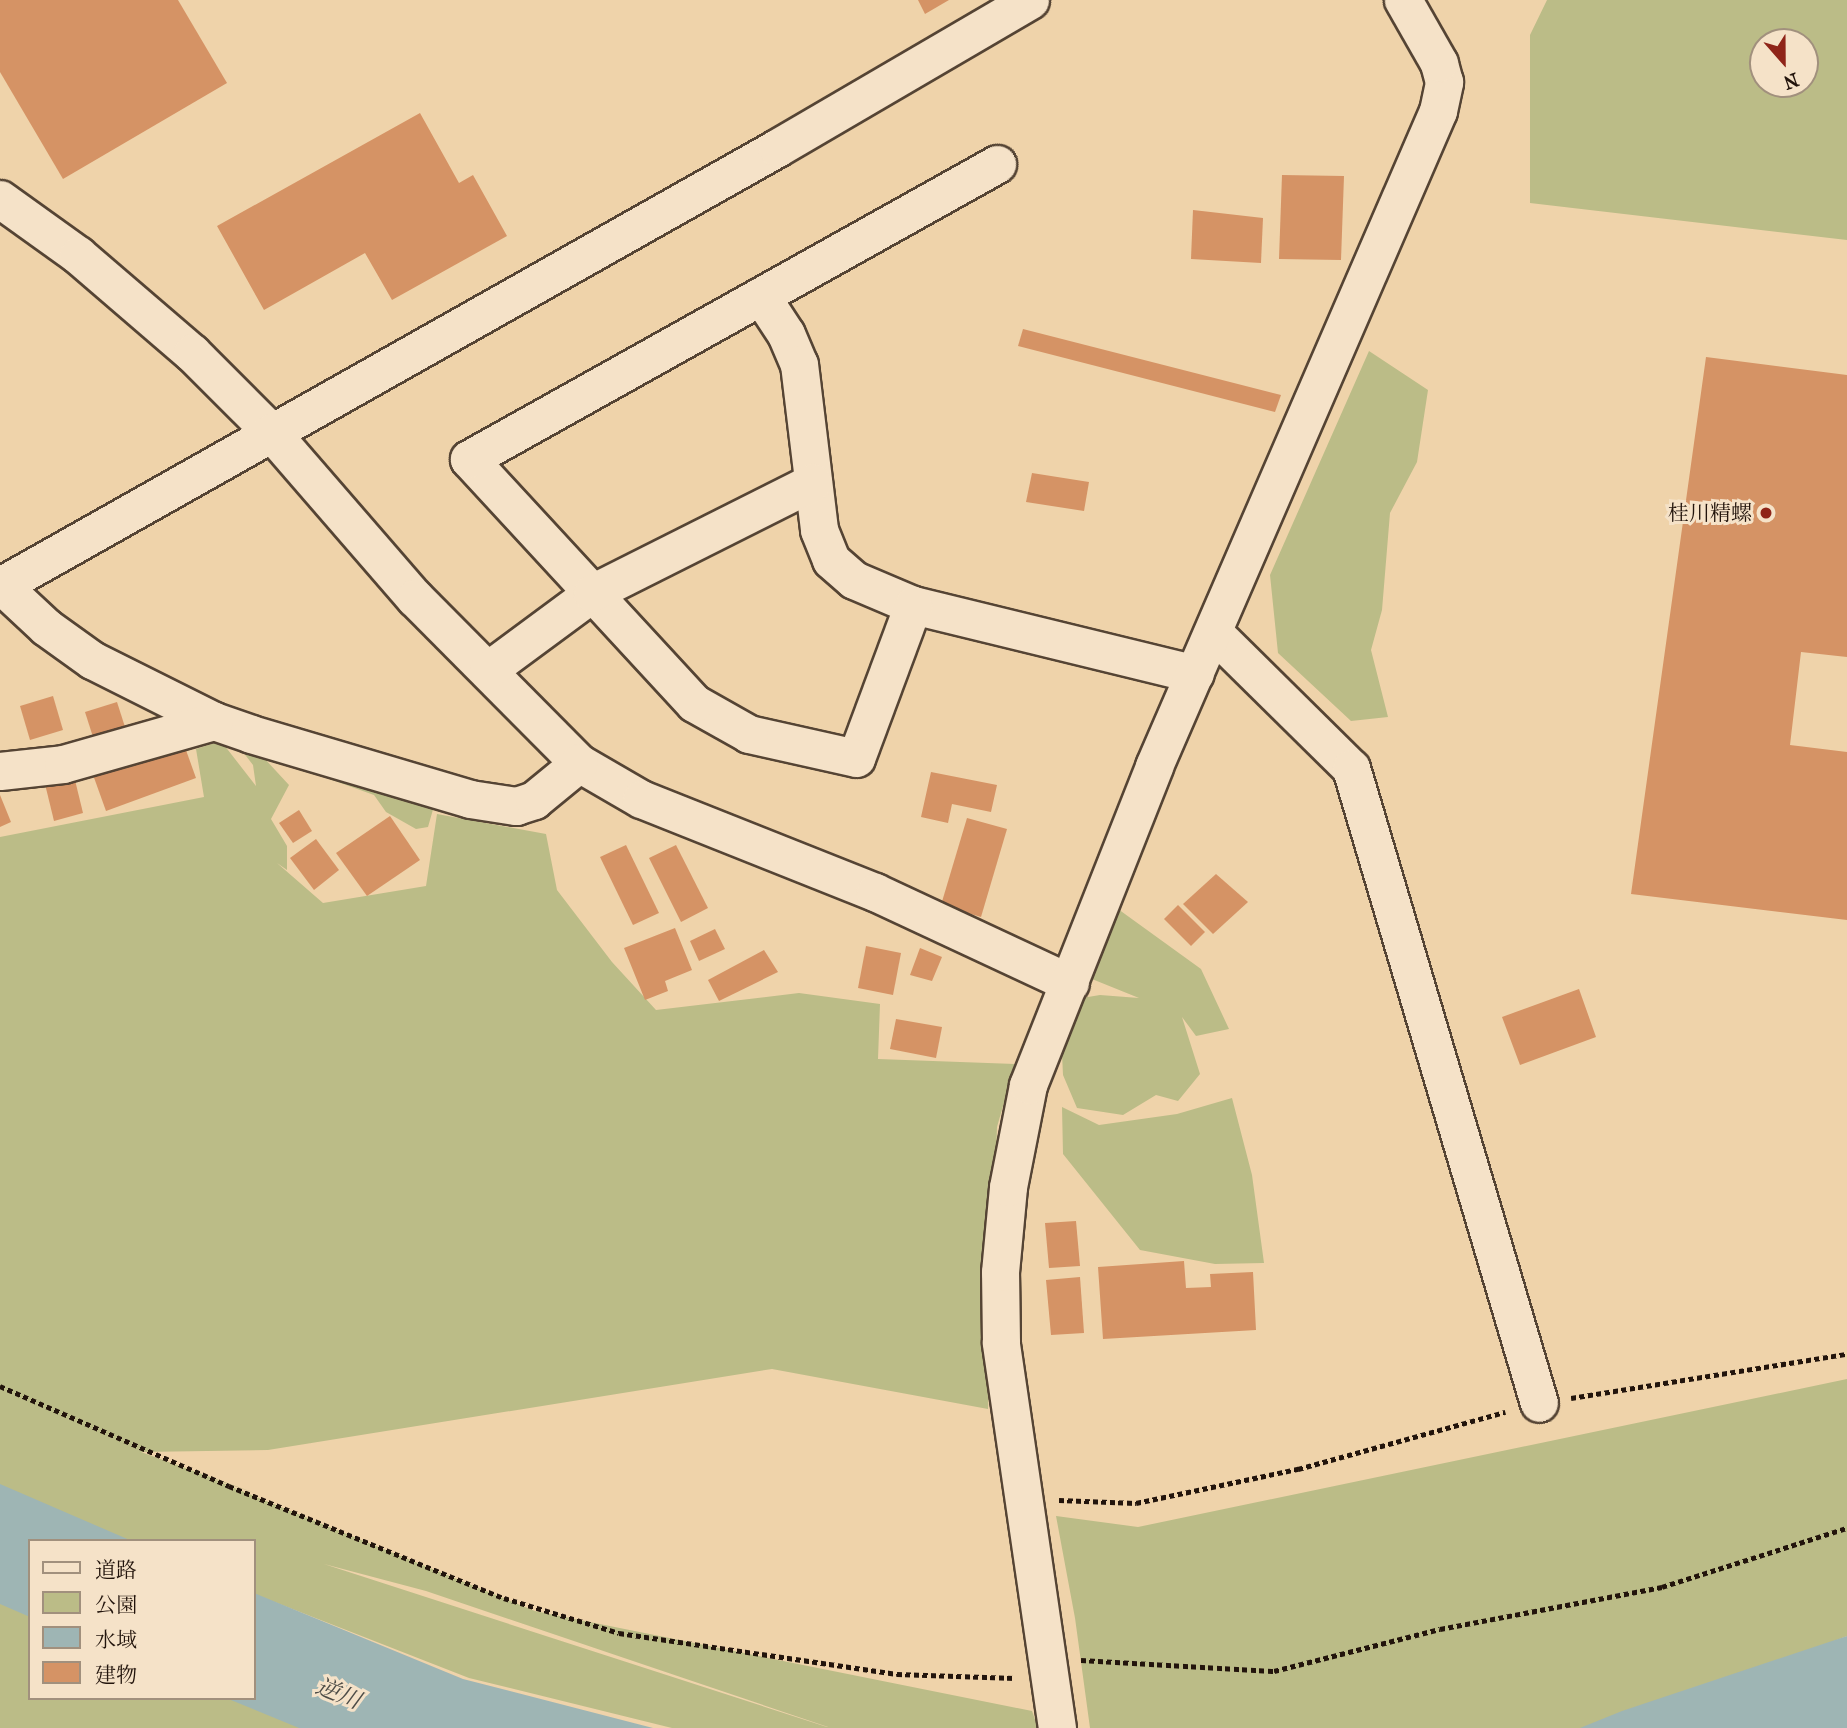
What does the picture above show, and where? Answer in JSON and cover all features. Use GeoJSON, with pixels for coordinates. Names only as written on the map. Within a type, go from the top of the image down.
{"type":"FeatureCollection","features":[{"type":"Feature","properties":{"kind":"street"},"geometry":{"type":"LineString","coordinates":[[579,763],[534,800],[516,806],[470,799],[214,721],[92,660],[46,626],[1,586],[765,155],[1030,0]]}},
{"type":"Feature","properties":{"kind":"street"},"geometry":{"type":"LineString","coordinates":[[1057,1728],[1001,1342],[1002,1248],[1008,1187],[1028,1085],[1154,766],[1214,633],[1438,111],[1444,82],[1417,4]]}},
{"type":"Feature","properties":{"kind":"street"},"geometry":{"type":"LineString","coordinates":[[913,605],[856,758],[749,734],[694,703],[468,459],[997,163]]}},
{"type":"Feature","properties":{"kind":"street"},"geometry":{"type":"LineString","coordinates":[[0,199],[78,255],[182,344],[271,432],[415,598],[579,763],[641,799],[875,892],[1070,983]]}},
{"type":"Feature","properties":{"kind":"street"},"geometry":{"type":"LineString","coordinates":[[761,296],[786,334],[799,364],[819,530],[831,559],[854,580],[913,605],[1195,674]]}},
{"type":"Feature","properties":{"kind":"street"},"geometry":{"type":"LineString","coordinates":[[488,670],[592,593],[813,482]]}},
{"type":"Feature","properties":{"kind":"street"},"geometry":{"type":"LineString","coordinates":[[1214,633],[1351,768],[1539,1403]]}},
{"type":"Feature","properties":{"kind":"street"},"geometry":{"type":"LineString","coordinates":[[0,771],[63,764],[214,721]]}},
{"type":"Feature","properties":{"kind":"path"},"geometry":{"type":"LineString","coordinates":[[1024,1499],[1136,1503],[1298,1469],[1539,1403],[1847,1354]]}},
{"type":"Feature","properties":{"kind":"path"},"geometry":{"type":"LineString","coordinates":[[0,1386],[229,1486],[504,1598],[618,1633],[897,1674],[1013,1679],[1047,1658],[1273,1671],[1440,1629],[1662,1587],[1847,1528]]}},
{"type":"Feature","properties":{"kind":"green space"},"geometry":{"type":"Polygon","coordinates":[[[1547,0],[1847,0],[1847,240],[1530,203],[1530,35],[1547,0]]]}},
{"type":"Feature","properties":{"kind":"green space"},"geometry":{"type":"Polygon","coordinates":[[[1369,351],[1428,390],[1417,462],[1390,513],[1382,610],[1371,650],[1388,717],[1351,721],[1278,653],[1270,575],[1369,351]]]}},
{"type":"Feature","properties":{"kind":"green space"},"geometry":{"type":"Polygon","coordinates":[[[229,734],[264,758],[289,785],[271,819],[287,846],[287,870],[277,863],[323,903],[426,886],[437,814],[546,834],[557,890],[612,962],[656,1010],[799,993],[880,1004],[878,1059],[1015,1064],[997,1127],[988,1409],[772,1369],[268,1450],[141,1452],[255,1493],[210,1478],[535,1611],[1032,1711],[1038,1728],[672,1728],[469,1678],[256,1595],[256,1539],[123,1539],[0,1487],[0,837],[204,797],[196,749],[221,741],[256,786],[253,765],[229,734]],[[324,1564],[828,1727],[426,1591],[324,1564]]]}},
{"type":"Feature","properties":{"kind":"green space"},"geometry":{"type":"Polygon","coordinates":[[[303,761],[434,806],[428,827],[416,829],[386,812],[374,795],[321,776],[303,761]]]}},
{"type":"Feature","properties":{"kind":"green space"},"geometry":{"type":"Polygon","coordinates":[[[1118,909],[1201,969],[1229,1029],[1196,1036],[1182,1017],[1200,1074],[1178,1101],[1156,1095],[1123,1115],[1077,1108],[1063,1075],[1061,1033],[1076,999],[1100,995],[1139,998],[1087,977],[1118,909]]]}},
{"type":"Feature","properties":{"kind":"green space"},"geometry":{"type":"Polygon","coordinates":[[[1232,1098],[1252,1175],[1264,1263],[1215,1264],[1140,1250],[1063,1154],[1062,1107],[1099,1125],[1177,1114],[1232,1098]]]}},
{"type":"Feature","properties":{"kind":"green space"},"geometry":{"type":"Polygon","coordinates":[[[1847,1379],[1847,1636],[1610,1728],[1090,1728],[1075,1618],[1056,1516],[1138,1527],[1847,1379]]]}},
{"type":"Feature","properties":{"kind":"green space"},"geometry":{"type":"Polygon","coordinates":[[[0,1595],[28,1607],[28,1700],[239,1700],[303,1728],[0,1728],[0,1595]]]}},
{"type":"Feature","properties":{"kind":"water"},"geometry":{"type":"Polygon","coordinates":[[[0,1484],[127,1539],[28,1539],[28,1616],[0,1604],[0,1484]]]}},
{"type":"Feature","properties":{"kind":"water","name":"逆川"},"geometry":{"type":"Polygon","coordinates":[[[256,1594],[463,1679],[653,1728],[299,1728],[231,1700],[256,1700],[256,1594]]]}},
{"type":"Feature","properties":{"kind":"water"},"geometry":{"type":"Polygon","coordinates":[[[1847,1636],[1847,1728],[1580,1728],[1622,1711],[1847,1636]]]}},
{"type":"Feature","properties":{"kind":"building"},"geometry":{"type":"Polygon","coordinates":[[[0,0],[178,0],[227,83],[63,179],[0,72],[0,0]]]}},
{"type":"Feature","properties":{"kind":"building"},"geometry":{"type":"Polygon","coordinates":[[[918,0],[949,0],[925,14],[918,0]]]}},
{"type":"Feature","properties":{"kind":"building"},"geometry":{"type":"Polygon","coordinates":[[[420,113],[459,183],[473,175],[507,236],[392,300],[365,253],[264,310],[217,226],[420,113]]]}},
{"type":"Feature","properties":{"kind":"building"},"geometry":{"type":"Polygon","coordinates":[[[1282,175],[1344,176],[1341,260],[1279,259],[1282,175]]]}},
{"type":"Feature","properties":{"kind":"building"},"geometry":{"type":"Polygon","coordinates":[[[1193,210],[1263,218],[1261,263],[1191,259],[1193,210]]]}},
{"type":"Feature","properties":{"kind":"building"},"geometry":{"type":"Polygon","coordinates":[[[1023,329],[1281,395],[1275,412],[1018,346],[1023,329]]]}},
{"type":"Feature","properties":{"kind":"building","name":"桂川精螺"},"geometry":{"type":"Polygon","coordinates":[[[1706,357],[1847,375],[1847,657],[1801,652],[1790,745],[1847,752],[1847,920],[1631,894],[1706,357]]]}},
{"type":"Feature","properties":{"kind":"building"},"geometry":{"type":"Polygon","coordinates":[[[1032,473],[1089,482],[1084,511],[1026,502],[1032,473]]]}},
{"type":"Feature","properties":{"kind":"building"},"geometry":{"type":"Polygon","coordinates":[[[53,696],[63,730],[30,740],[20,706],[53,696]]]}},
{"type":"Feature","properties":{"kind":"building"},"geometry":{"type":"Polygon","coordinates":[[[117,702],[125,727],[93,737],[85,712],[117,702]]]}},
{"type":"Feature","properties":{"kind":"building"},"geometry":{"type":"Polygon","coordinates":[[[182,739],[196,778],[106,811],[92,772],[182,739]]]}},
{"type":"Feature","properties":{"kind":"building"},"geometry":{"type":"Polygon","coordinates":[[[931,772],[997,785],[991,812],[952,804],[948,823],[921,817],[931,772]]]}},
{"type":"Feature","properties":{"kind":"building"},"geometry":{"type":"Polygon","coordinates":[[[74,776],[83,813],[54,821],[45,784],[74,776]]]}},
{"type":"Feature","properties":{"kind":"building"},"geometry":{"type":"Polygon","coordinates":[[[0,795],[11,822],[0,827],[0,795]]]}},
{"type":"Feature","properties":{"kind":"building"},"geometry":{"type":"Polygon","coordinates":[[[299,810],[312,831],[293,843],[279,823],[299,810]]]}},
{"type":"Feature","properties":{"kind":"building"},"geometry":{"type":"Polygon","coordinates":[[[390,816],[420,860],[367,896],[336,853],[390,816]]]}},
{"type":"Feature","properties":{"kind":"building"},"geometry":{"type":"Polygon","coordinates":[[[967,818],[1007,829],[981,917],[941,905],[967,818]]]}},
{"type":"Feature","properties":{"kind":"building"},"geometry":{"type":"Polygon","coordinates":[[[316,839],[339,870],[314,890],[290,858],[316,839]]]}},
{"type":"Feature","properties":{"kind":"building"},"geometry":{"type":"Polygon","coordinates":[[[626,845],[659,913],[633,925],[600,857],[626,845]]]}},
{"type":"Feature","properties":{"kind":"building"},"geometry":{"type":"Polygon","coordinates":[[[676,845],[708,908],[681,922],[649,858],[676,845]]]}},
{"type":"Feature","properties":{"kind":"building"},"geometry":{"type":"Polygon","coordinates":[[[1216,874],[1248,902],[1213,934],[1183,904],[1216,874]]]}},
{"type":"Feature","properties":{"kind":"building"},"geometry":{"type":"Polygon","coordinates":[[[1178,905],[1205,932],[1191,946],[1164,919],[1178,905]]]}},
{"type":"Feature","properties":{"kind":"building"},"geometry":{"type":"Polygon","coordinates":[[[675,928],[692,970],[665,981],[668,991],[645,1000],[624,948],[675,928]]]}},
{"type":"Feature","properties":{"kind":"building"},"geometry":{"type":"Polygon","coordinates":[[[715,929],[725,949],[699,961],[690,941],[715,929]]]}},
{"type":"Feature","properties":{"kind":"building"},"geometry":{"type":"Polygon","coordinates":[[[866,946],[901,953],[893,995],[858,988],[866,946]]]}},
{"type":"Feature","properties":{"kind":"building"},"geometry":{"type":"Polygon","coordinates":[[[920,948],[942,957],[932,981],[910,975],[920,948]]]}},
{"type":"Feature","properties":{"kind":"building"},"geometry":{"type":"Polygon","coordinates":[[[764,950],[778,972],[719,1001],[708,980],[764,950]]]}},
{"type":"Feature","properties":{"kind":"building"},"geometry":{"type":"Polygon","coordinates":[[[1579,989],[1596,1037],[1520,1065],[1502,1017],[1579,989]]]}},
{"type":"Feature","properties":{"kind":"building"},"geometry":{"type":"Polygon","coordinates":[[[896,1019],[942,1027],[936,1058],[890,1049],[896,1019]]]}},
{"type":"Feature","properties":{"kind":"building"},"geometry":{"type":"Polygon","coordinates":[[[1076,1221],[1080,1266],[1049,1268],[1045,1223],[1076,1221]]]}},
{"type":"Feature","properties":{"kind":"building"},"geometry":{"type":"Polygon","coordinates":[[[1184,1261],[1186,1288],[1211,1287],[1210,1274],[1253,1272],[1256,1330],[1103,1339],[1098,1267],[1184,1261]]]}},
{"type":"Feature","properties":{"kind":"building"},"geometry":{"type":"Polygon","coordinates":[[[1080,1277],[1084,1333],[1051,1335],[1046,1280],[1080,1277]]]}},
{"type":"Feature","properties":{"kind":"place","name":"桂川精螺"},"geometry":{"type":"Point","coordinates":[1766,513]}}]}
